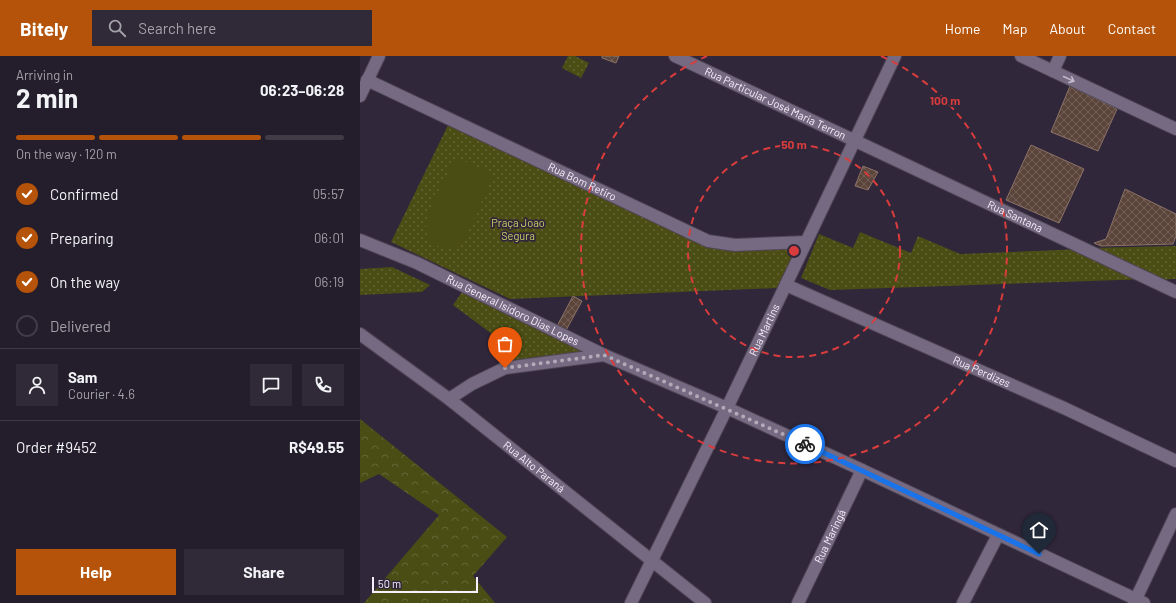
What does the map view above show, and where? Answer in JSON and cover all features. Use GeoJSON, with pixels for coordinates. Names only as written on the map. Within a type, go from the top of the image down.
{"type":"FeatureCollection","features":[{"type":"Feature","properties":{"kind":"street"},"geometry":{"type":"LineString","coordinates":[[360,96],[379,56]]}},
{"type":"Feature","properties":{"kind":"street","name":"Rua Particular José Maria Terron"},"geometry":{"type":"LineString","coordinates":[[675,56],[854,139]]}},
{"type":"Feature","properties":{"kind":"street","name":"Rua Martins"},"geometry":{"type":"LineString","coordinates":[[631,603],[727,408],[854,139],[895,56]]}},
{"type":"Feature","properties":{"kind":"street"},"geometry":{"type":"LineString","coordinates":[[1021,56],[1176,129]]}},
{"type":"Feature","properties":{"kind":"street"},"geometry":{"type":"LineString","coordinates":[[1053,71],[1060,56]]}},
{"type":"Feature","properties":{"kind":"street","name":"Rua Bom Retiro"},"geometry":{"type":"LineString","coordinates":[[368,80],[708,241],[735,245],[806,242]]}},
{"type":"Feature","properties":{"kind":"street","name":"Rua Santana"},"geometry":{"type":"LineString","coordinates":[[854,139],[1176,292]]}},
{"type":"Feature","properties":{"kind":"street","name":"Rua General Isidoro Dias Lopes"},"geometry":{"type":"LineString","coordinates":[[360,240],[417,263],[604,355],[727,408],[862,470],[1138,602]]}},
{"type":"Feature","properties":{"kind":"street","name":"Rua Perdizes"},"geometry":{"type":"LineString","coordinates":[[786,285],[1064,408],[1176,461]]}},
{"type":"Feature","properties":{"kind":"street","name":"Rua Alto Paraná"},"geometry":{"type":"LineString","coordinates":[[360,334],[449,399],[705,603]]}},
{"type":"Feature","properties":{"kind":"street"},"geometry":{"type":"LineString","coordinates":[[449,399],[472,384],[505,368],[604,355]]}},
{"type":"Feature","properties":{"kind":"street","name":"Rua Maringá"},"geometry":{"type":"LineString","coordinates":[[798,603],[862,470]]}},
{"type":"Feature","properties":{"kind":"street"},"geometry":{"type":"LineString","coordinates":[[1138,602],[1176,514]]}},
{"type":"Feature","properties":{"kind":"street"},"geometry":{"type":"LineString","coordinates":[[963,603],[998,535]]}},
{"type":"Feature","properties":{"kind":"green space"},"geometry":{"type":"Polygon","coordinates":[[[568,56],[575,56],[589,63],[581,78],[562,68],[568,56]]]}},
{"type":"Feature","properties":{"kind":"green space","name":"Praça Joao Segura"},"geometry":{"type":"Polygon","coordinates":[[[449,123],[694,239],[800,246],[778,288],[510,299],[391,242],[449,123]]]}},
{"type":"Feature","properties":{"kind":"green space"},"geometry":{"type":"Polygon","coordinates":[[[456,157],[494,175],[463,243],[455,247],[446,248],[440,247],[431,241],[426,232],[426,225],[430,209],[456,157]]]}},
{"type":"Feature","properties":{"kind":"green space"},"geometry":{"type":"Polygon","coordinates":[[[860,232],[911,253],[918,236],[960,254],[1084,249],[1149,279],[830,290],[801,278],[819,234],[853,248],[860,232]]]}},
{"type":"Feature","properties":{"kind":"green space"},"geometry":{"type":"Polygon","coordinates":[[[1176,246],[1176,279],[1156,280],[1089,248],[1176,246]]]}},
{"type":"Feature","properties":{"kind":"green space"},"geometry":{"type":"Polygon","coordinates":[[[392,267],[430,285],[422,292],[360,295],[360,269],[392,267]]]}},
{"type":"Feature","properties":{"kind":"green space"},"geometry":{"type":"Polygon","coordinates":[[[465,288],[594,351],[515,363],[508,359],[504,343],[453,305],[465,288]]]}},
{"type":"Feature","properties":{"kind":"green space"},"geometry":{"type":"Polygon","coordinates":[[[360,419],[507,537],[473,576],[495,603],[364,603],[439,515],[379,474],[360,483],[360,419]]]}},
{"type":"Feature","properties":{"kind":"building"},"geometry":{"type":"Polygon","coordinates":[[[602,56],[619,56],[616,63],[602,58],[602,56]]]}},
{"type":"Feature","properties":{"kind":"building"},"geometry":{"type":"Polygon","coordinates":[[[1070,86],[1117,109],[1098,151],[1051,132],[1070,86]]]}},
{"type":"Feature","properties":{"kind":"building"},"geometry":{"type":"Polygon","coordinates":[[[1031,145],[1084,169],[1059,223],[1006,200],[1031,145]]]}},
{"type":"Feature","properties":{"kind":"building"},"geometry":{"type":"Polygon","coordinates":[[[863,166],[878,172],[868,190],[855,186],[863,166]]]}},
{"type":"Feature","properties":{"kind":"building"},"geometry":{"type":"Polygon","coordinates":[[[1125,189],[1176,214],[1176,236],[1173,244],[1101,246],[1094,243],[1106,239],[1125,189]]]}},
{"type":"Feature","properties":{"kind":"building"},"geometry":{"type":"Polygon","coordinates":[[[573,296],[582,301],[564,334],[555,330],[573,296]]]}},
{"type":"Feature","properties":{"kind":"way so far"},"geometry":{"type":"LineString","coordinates":[[505,368],[548,364],[604,355],[727,408],[805,444]]}},
{"type":"Feature","properties":{"kind":"route"},"geometry":{"type":"LineString","coordinates":[[805,444],[1039,554]]}}]}
